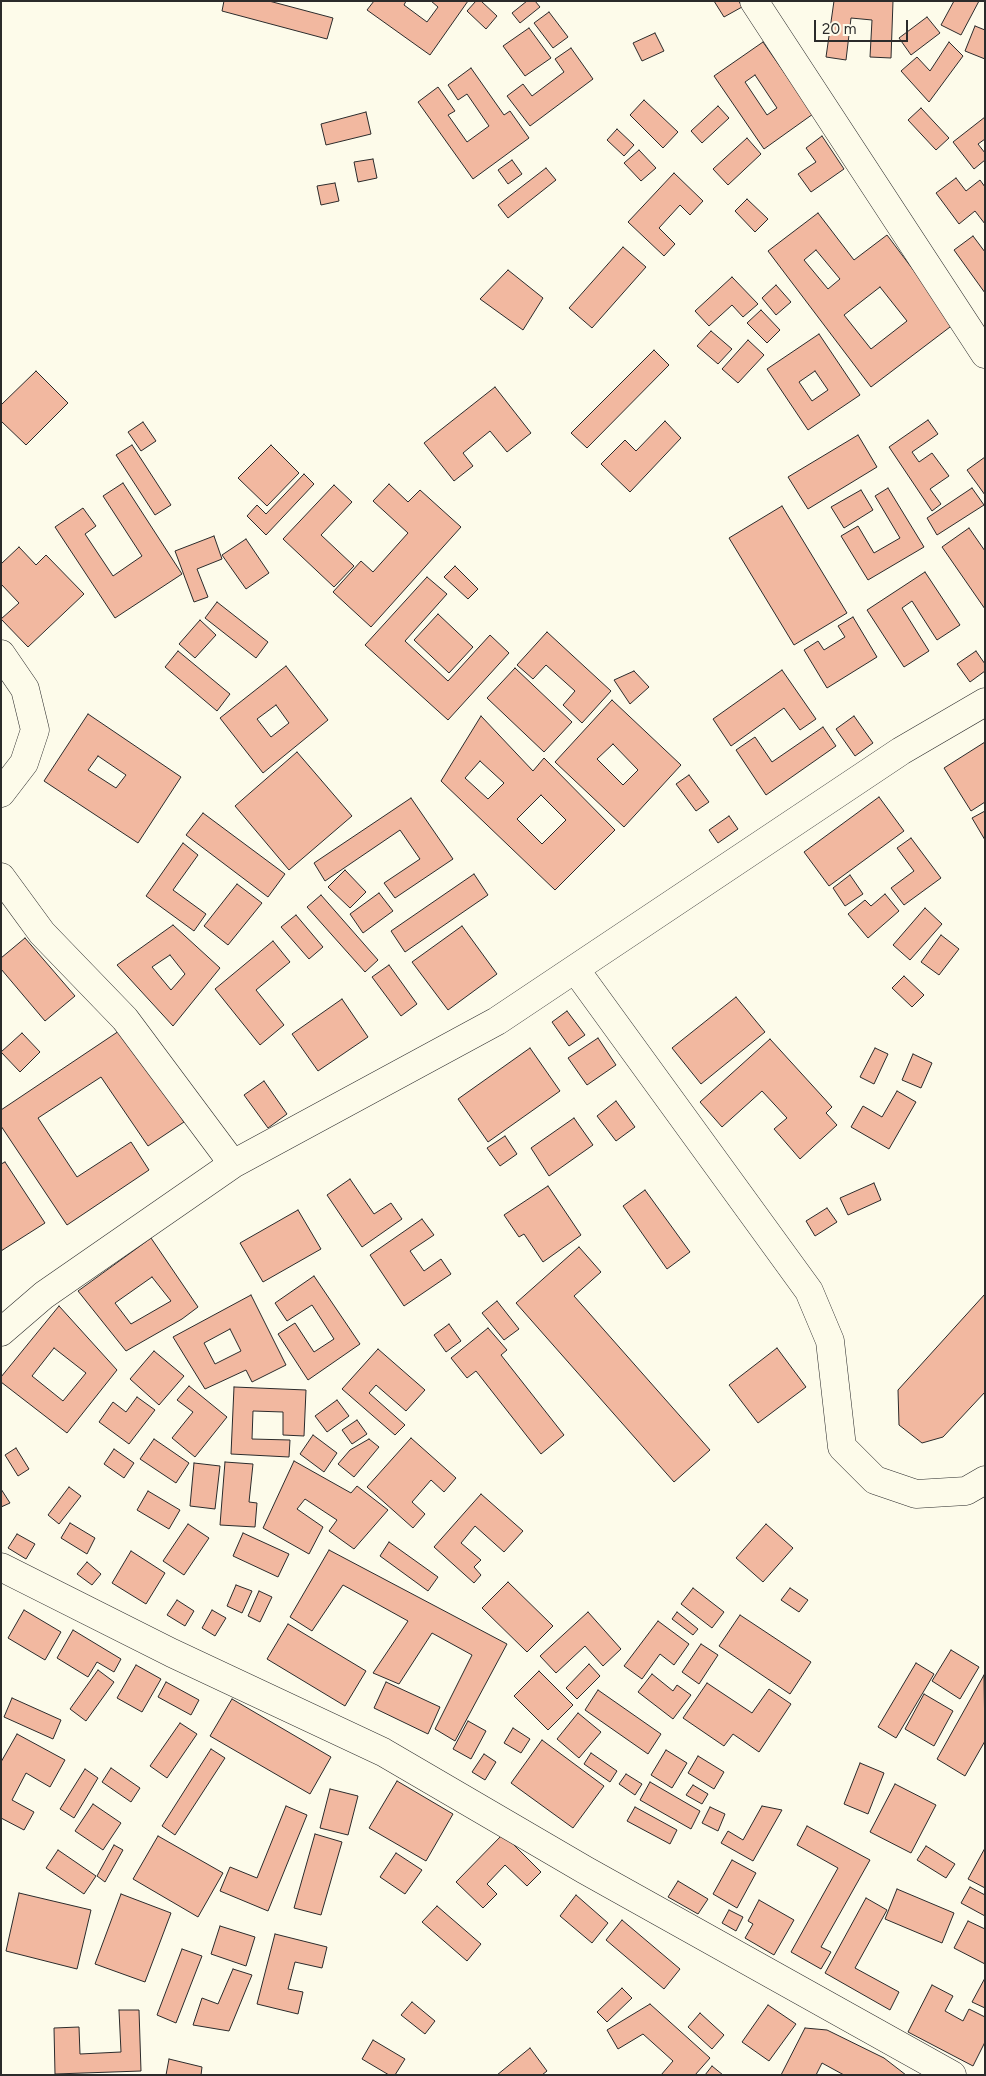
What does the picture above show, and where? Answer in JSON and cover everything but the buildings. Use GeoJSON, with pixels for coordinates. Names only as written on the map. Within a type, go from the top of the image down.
{"type":"FeatureCollection","features":[{"type":"Feature","properties":{"kind":"street"},"geometry":{"type":"LineString","coordinates":[[754,1],[985,354]]}},
{"type":"Feature","properties":{"kind":"street"},"geometry":{"type":"LineString","coordinates":[[1,654],[25,689],[35,730],[24,763],[1,793]]}},
{"type":"Feature","properties":{"kind":"street"},"geometry":{"type":"LineString","coordinates":[[1,1332],[44,1295],[233,1164],[497,1021],[901,751],[985,702]]}},
{"type":"Feature","properties":{"kind":"street"},"geometry":{"type":"LineString","coordinates":[[1,877],[42,933],[125,1019],[233,1164]]}},
{"type":"Feature","properties":{"kind":"street"},"geometry":{"type":"LineString","coordinates":[[575,969],[809,1291],[830,1341],[842,1447],[875,1480],[916,1494],[966,1491],[985,1480]]}},
{"type":"Feature","properties":{"kind":"street"},"geometry":{"type":"LineString","coordinates":[[1,1567],[172,1653],[383,1752],[585,1870],[952,2075]]}}]}
